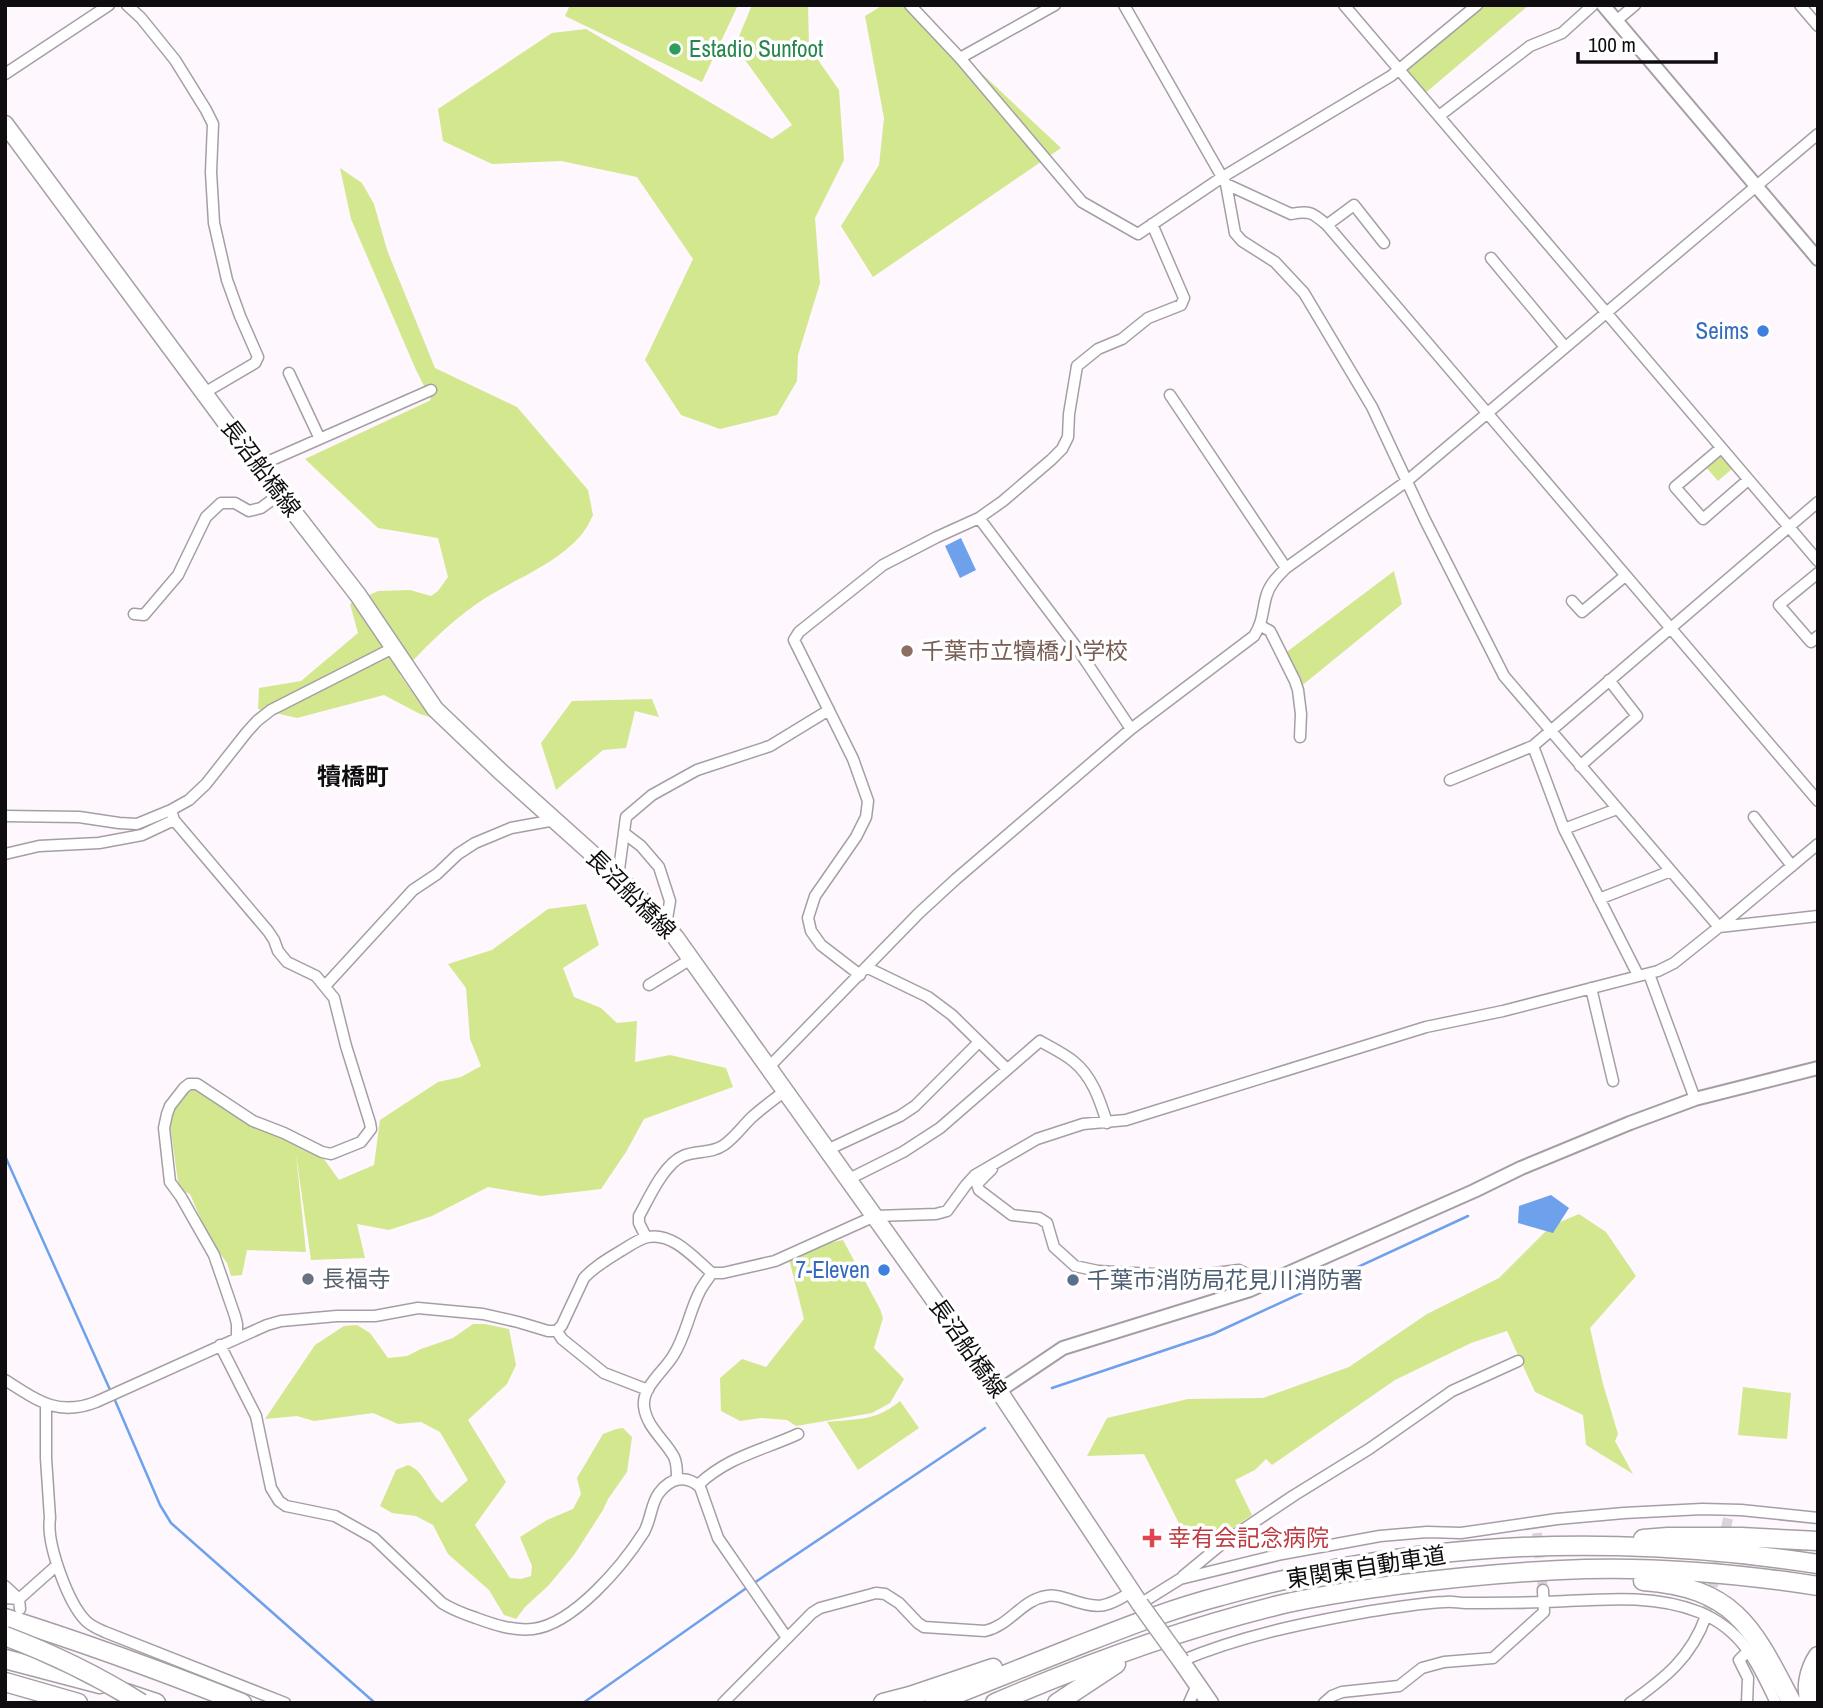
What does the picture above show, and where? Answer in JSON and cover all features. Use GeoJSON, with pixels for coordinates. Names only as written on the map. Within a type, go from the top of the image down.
{"type":"FeatureCollection","features":[{"type":"Feature","properties":{"kind":"highway"},"geometry":{"type":"LineString","coordinates":[[1559,1546],[1668,1537],[1818,1541]]}},
{"type":"Feature","properties":{"kind":"highway","name":"東関東自動車道"},"geometry":{"type":"LineString","coordinates":[[934,1703],[1130,1625],[1220,1596],[1331,1570],[1418,1556],[1559,1546],[1712,1552],[1818,1564]]}},
{"type":"Feature","properties":{"kind":"highway","name":"東関東自動車道"},"geometry":{"type":"LineString","coordinates":[[995,1703],[1145,1644],[1231,1618],[1324,1596],[1419,1582],[1587,1569],[1769,1578],[1818,1586]]}},
{"type":"Feature","properties":{"kind":"highway"},"geometry":{"type":"LineString","coordinates":[[1419,1582],[1536,1578],[1618,1579],[1667,1583],[1698,1591],[1724,1605],[1745,1623],[1760,1642],[1792,1703]]}},
{"type":"Feature","properties":{"kind":"highway"},"geometry":{"type":"LineString","coordinates":[[15,1609],[50,1632],[242,1703]]}},
{"type":"Feature","properties":{"kind":"highway"},"geometry":{"type":"LineString","coordinates":[[883,1703],[1088,1635],[1130,1625]]}},
{"type":"Feature","properties":{"kind":"highway"},"geometry":{"type":"LineString","coordinates":[[5,1636],[72,1663],[141,1703]]}},
{"type":"Feature","properties":{"kind":"highway"},"geometry":{"type":"LineString","coordinates":[[1057,1703],[1145,1644]]}},
{"type":"Feature","properties":{"kind":"highway"},"geometry":{"type":"LineString","coordinates":[[1810,1703],[1808,1680],[1818,1656]]}},
{"type":"Feature","properties":{"kind":"highway"},"geometry":{"type":"LineString","coordinates":[[5,1659],[94,1682],[156,1703]]}},
{"type":"Feature","properties":{"kind":"highway"},"geometry":{"type":"LineString","coordinates":[[5,1682],[78,1703]]}},
{"type":"Feature","properties":{"kind":"main road","name":"長沼船橋線"},"geometry":{"type":"LineString","coordinates":[[5,124],[258,466],[358,595],[435,709],[618,877],[666,926],[999,1391],[1135,1598],[1210,1703]]}},
{"type":"Feature","properties":{"kind":"street"},"geometry":{"type":"LineString","coordinates":[[5,74],[109,5]]}},
{"type":"Feature","properties":{"kind":"street"},"geometry":{"type":"LineString","coordinates":[[127,5],[175,60],[213,124],[211,172],[214,223],[228,280],[258,356],[255,363],[204,393]]}},
{"type":"Feature","properties":{"kind":"street"},"geometry":{"type":"LineString","coordinates":[[910,5],[960,58],[1082,202],[1138,234],[1391,76],[1477,5]]}},
{"type":"Feature","properties":{"kind":"street"},"geometry":{"type":"LineString","coordinates":[[960,58],[1055,5]]}},
{"type":"Feature","properties":{"kind":"street"},"geometry":{"type":"LineString","coordinates":[[1124,5],[1224,181],[1235,233],[1242,241],[1275,262],[1304,293],[1372,407],[1504,676],[1719,927]]}},
{"type":"Feature","properties":{"kind":"street"},"geometry":{"type":"LineString","coordinates":[[1343,5],[1818,561]]}},
{"type":"Feature","properties":{"kind":"street"},"geometry":{"type":"LineString","coordinates":[[1439,116],[1530,46],[1562,33],[1593,5]]}},
{"type":"Feature","properties":{"kind":"street"},"geometry":{"type":"LineString","coordinates":[[1602,5],[1818,259]]}},
{"type":"Feature","properties":{"kind":"street"},"geometry":{"type":"LineString","coordinates":[[1616,21],[1635,5]]}},
{"type":"Feature","properties":{"kind":"street"},"geometry":{"type":"LineString","coordinates":[[1800,5],[1818,26]]}},
{"type":"Feature","properties":{"kind":"street"},"geometry":{"type":"LineString","coordinates":[[768,1068],[919,913],[956,879],[1131,729],[1254,636],[1261,626],[1266,594],[1286,568],[1406,481],[1818,134]]}},
{"type":"Feature","properties":{"kind":"street"},"geometry":{"type":"LineString","coordinates":[[1224,181],[1291,214],[1310,212],[1327,225],[1818,801]]}},
{"type":"Feature","properties":{"kind":"street"},"geometry":{"type":"LineString","coordinates":[[1327,225],[1354,205],[1384,243]]}},
{"type":"Feature","properties":{"kind":"street"},"geometry":{"type":"LineString","coordinates":[[1007,1069],[952,1015],[928,997],[864,971],[821,945],[811,931],[808,918],[814,896],[856,837],[866,817],[868,800],[853,759],[794,640],[799,632],[883,565],[979,517],[1062,449],[1069,437],[1069,414],[1077,366],[1097,349],[1122,338],[1148,318],[1181,305],[1184,298],[1152,224]]}},
{"type":"Feature","properties":{"kind":"street"},"geometry":{"type":"LineString","coordinates":[[1491,258],[1565,347]]}},
{"type":"Feature","properties":{"kind":"street"},"geometry":{"type":"LineString","coordinates":[[289,373],[320,438]]}},
{"type":"Feature","properties":{"kind":"street"},"geometry":{"type":"LineString","coordinates":[[258,466],[431,390]]}},
{"type":"Feature","properties":{"kind":"street"},"geometry":{"type":"LineString","coordinates":[[1170,395],[1286,568]]}},
{"type":"Feature","properties":{"kind":"street"},"geometry":{"type":"LineString","coordinates":[[1721,448],[1675,486],[1703,519],[1748,480]]}},
{"type":"Feature","properties":{"kind":"street"},"geometry":{"type":"LineString","coordinates":[[134,614],[144,615],[178,575],[206,517],[221,503],[235,503],[249,511],[261,508],[281,494]]}},
{"type":"Feature","properties":{"kind":"street"},"geometry":{"type":"LineString","coordinates":[[1450,780],[1533,746],[1818,502]]}},
{"type":"Feature","properties":{"kind":"street"},"geometry":{"type":"LineString","coordinates":[[979,517],[1076,648],[1131,729]]}},
{"type":"Feature","properties":{"kind":"street"},"geometry":{"type":"LineString","coordinates":[[1818,573],[1779,605],[1811,642],[1818,636]]}},
{"type":"Feature","properties":{"kind":"street"},"geometry":{"type":"LineString","coordinates":[[1572,601],[1582,612],[1626,576]]}},
{"type":"Feature","properties":{"kind":"street"},"geometry":{"type":"LineString","coordinates":[[1261,626],[1270,631],[1295,681],[1301,715],[1300,737]]}},
{"type":"Feature","properties":{"kind":"street"},"geometry":{"type":"LineString","coordinates":[[5,854],[39,846],[99,843],[142,835],[172,815],[206,784],[247,732],[271,710],[393,648]]}},
{"type":"Feature","properties":{"kind":"street"},"geometry":{"type":"LineString","coordinates":[[1580,766],[1637,716],[1609,680]]}},
{"type":"Feature","properties":{"kind":"street"},"geometry":{"type":"LineString","coordinates":[[618,877],[626,817],[652,795],[697,770],[770,746],[828,710]]}},
{"type":"Feature","properties":{"kind":"street"},"geometry":{"type":"LineString","coordinates":[[1533,746],[1564,829],[1599,898],[1643,974],[1695,1099]]}},
{"type":"Feature","properties":{"kind":"street"},"geometry":{"type":"LineString","coordinates":[[1564,829],[1617,808]]}},
{"type":"Feature","properties":{"kind":"street"},"geometry":{"type":"LineString","coordinates":[[5,816],[79,817],[137,824],[172,815]]}},
{"type":"Feature","properties":{"kind":"street"},"geometry":{"type":"LineString","coordinates":[[172,815],[268,930],[286,961],[316,976],[334,998],[371,1129],[362,1142],[331,1154],[253,1121],[197,1084],[189,1084],[184,1088],[170,1106],[164,1128],[170,1182],[214,1255],[235,1316],[237,1338]]}},
{"type":"Feature","properties":{"kind":"street"},"geometry":{"type":"LineString","coordinates":[[1754,817],[1792,866]]}},
{"type":"Feature","properties":{"kind":"street"},"geometry":{"type":"LineString","coordinates":[[325,986],[413,890],[437,874],[458,854],[475,843],[511,828],[555,820]]}},
{"type":"Feature","properties":{"kind":"street"},"geometry":{"type":"LineString","coordinates":[[624,833],[641,846],[659,867],[670,901],[666,926]]}},
{"type":"Feature","properties":{"kind":"street"},"geometry":{"type":"LineString","coordinates":[[5,1380],[46,1405],[62,1409],[84,1406],[267,1325],[281,1321],[337,1316],[375,1316],[418,1308],[483,1314],[548,1332],[556,1331],[562,1325],[589,1272],[646,1237],[665,1238],[675,1243],[712,1273],[775,1261],[875,1216],[936,1214],[947,1211],[975,1175],[1038,1139],[1060,1131],[1083,1124],[1137,1117],[1426,1027],[1503,1011],[1658,971],[1674,963],[1818,844]]}},
{"type":"Feature","properties":{"kind":"street"},"geometry":{"type":"LineString","coordinates":[[1599,898],[1671,871]]}},
{"type":"Feature","properties":{"kind":"street"},"geometry":{"type":"LineString","coordinates":[[1719,927],[1818,916]]}},
{"type":"Feature","properties":{"kind":"street"},"geometry":{"type":"LineString","coordinates":[[649,985],[691,959]]}},
{"type":"Feature","properties":{"kind":"street"},"geometry":{"type":"LineString","coordinates":[[1591,988],[1613,1081]]}},
{"type":"Feature","properties":{"kind":"street"},"geometry":{"type":"LineString","coordinates":[[849,1179],[902,1152],[940,1128],[1040,1041],[1072,1060],[1081,1069],[1091,1082],[1107,1122]]}},
{"type":"Feature","properties":{"kind":"street"},"geometry":{"type":"LineString","coordinates":[[827,1150],[900,1116],[915,1106],[979,1042]]}},
{"type":"Feature","properties":{"kind":"street"},"geometry":{"type":"LineString","coordinates":[[999,1391],[1063,1348],[1250,1290],[1521,1168],[1630,1123],[1695,1099],[1818,1068]]}},
{"type":"Feature","properties":{"kind":"street"},"geometry":{"type":"LineString","coordinates":[[646,1237],[639,1223],[639,1216],[666,1170],[685,1155],[707,1152],[726,1143],[760,1110],[785,1091]]}},
{"type":"Feature","properties":{"kind":"street"},"geometry":{"type":"LineString","coordinates":[[1002,1160],[977,1184],[979,1190],[1012,1216],[1039,1218],[1047,1223],[1054,1247],[1075,1266],[1098,1271],[1189,1276],[1239,1270],[1245,1273],[1250,1290]]}},
{"type":"Feature","properties":{"kind":"street"},"geometry":{"type":"LineString","coordinates":[[677,1478],[674,1458],[646,1415],[645,1398],[681,1343],[700,1290],[712,1273]]}},
{"type":"Feature","properties":{"kind":"street"},"geometry":{"type":"LineString","coordinates":[[556,1331],[604,1373],[648,1390]]}},
{"type":"Feature","properties":{"kind":"street"},"geometry":{"type":"LineString","coordinates":[[220,1345],[256,1416],[271,1488],[279,1501],[286,1506],[335,1516],[348,1522],[382,1545],[450,1609],[503,1628],[543,1627],[568,1614],[606,1582],[622,1563],[645,1530],[660,1492],[677,1478],[686,1478],[698,1485],[718,1538],[788,1638]]}},
{"type":"Feature","properties":{"kind":"street"},"geometry":{"type":"LineString","coordinates":[[1180,1579],[1223,1543],[1369,1449],[1452,1391],[1518,1361]]}},
{"type":"Feature","properties":{"kind":"street"},"geometry":{"type":"LineString","coordinates":[[46,1405],[49,1525],[56,1566],[79,1614],[89,1624],[105,1633],[285,1703]]}},
{"type":"Feature","properties":{"kind":"street"},"geometry":{"type":"LineString","coordinates":[[698,1485],[709,1474],[738,1457],[798,1434]]}},
{"type":"Feature","properties":{"kind":"street"},"geometry":{"type":"LineString","coordinates":[[723,1703],[820,1608],[876,1593],[885,1594],[899,1602],[925,1627],[985,1631],[1007,1622],[1027,1603],[1049,1595],[1095,1607],[1135,1598],[1180,1579],[1255,1560],[1380,1536],[1537,1528],[1557,1519],[1702,1509],[1818,1518]]}},
{"type":"Feature","properties":{"kind":"street"},"geometry":{"type":"LineString","coordinates":[[15,1609],[56,1566]]}},
{"type":"Feature","properties":{"kind":"street"},"geometry":{"type":"LineString","coordinates":[[5,1586],[15,1609]]}},
{"type":"Feature","properties":{"kind":"street"},"geometry":{"type":"LineString","coordinates":[[1324,1703],[1342,1692],[1399,1686],[1422,1668],[1444,1662],[1493,1658],[1544,1612],[1543,1590]]}},
{"type":"Feature","properties":{"kind":"street"},"geometry":{"type":"LineString","coordinates":[[5,1598],[15,1609]]}},
{"type":"Feature","properties":{"kind":"street"},"geometry":{"type":"LineString","coordinates":[[1181,1661],[1275,1631],[1383,1609],[1446,1602],[1645,1600],[1676,1605],[1706,1616],[1735,1635],[1759,1666],[1776,1703]]}},
{"type":"Feature","properties":{"kind":"street"},"geometry":{"type":"LineString","coordinates":[[1630,1703],[1672,1671],[1694,1644],[1706,1616]]}},
{"type":"Feature","properties":{"kind":"street"},"geometry":{"type":"LineString","coordinates":[[1747,1703],[1748,1678],[1739,1660],[1749,1650]]}},
{"type":"Feature","properties":{"kind":"street"},"geometry":{"type":"LineString","coordinates":[[1189,1703],[1197,1685]]}},
{"type":"Feature","properties":{"kind":"green space","name":"Estadio Sunfoot"},"geometry":{"type":"Polygon","coordinates":[[[570,5],[738,5],[702,82],[565,16],[570,5]]]}},
{"type":"Feature","properties":{"kind":"green space"},"geometry":{"type":"Polygon","coordinates":[[[752,5],[808,5],[809,47],[839,90],[844,160],[815,218],[820,283],[798,355],[797,381],[777,415],[720,429],[681,415],[645,360],[693,259],[637,177],[561,161],[492,164],[443,141],[438,109],[552,33],[586,29],[772,139],[792,125],[735,46],[752,5]]]}},
{"type":"Feature","properties":{"kind":"green space"},"geometry":{"type":"Polygon","coordinates":[[[883,5],[916,5],[943,37],[1061,148],[873,277],[841,226],[879,165],[884,118],[865,16],[883,5]]]}},
{"type":"Feature","properties":{"kind":"green space"},"geometry":{"type":"Polygon","coordinates":[[[1484,5],[1529,5],[1423,95],[1405,70],[1484,5]]]}},
{"type":"Feature","properties":{"kind":"green space"},"geometry":{"type":"Polygon","coordinates":[[[340,168],[362,183],[374,204],[387,250],[435,368],[517,407],[588,490],[593,515],[584,532],[571,546],[465,612],[400,675],[430,717],[384,695],[297,718],[258,709],[259,688],[301,681],[358,633],[350,604],[378,591],[410,590],[431,596],[448,577],[438,538],[378,528],[305,459],[431,400],[351,219],[340,168]]]}},
{"type":"Feature","properties":{"kind":"green space"},"geometry":{"type":"Polygon","coordinates":[[[1719,456],[1733,468],[1718,481],[1706,467],[1719,456]]]}},
{"type":"Feature","properties":{"kind":"green space"},"geometry":{"type":"Polygon","coordinates":[[[1394,571],[1402,604],[1299,688],[1284,654],[1394,571]]]}},
{"type":"Feature","properties":{"kind":"green space"},"geometry":{"type":"Polygon","coordinates":[[[652,699],[659,717],[635,711],[626,748],[603,750],[556,790],[541,743],[572,701],[652,699]]]}},
{"type":"Feature","properties":{"kind":"green space"},"geometry":{"type":"Polygon","coordinates":[[[586,904],[599,945],[563,968],[574,997],[601,1008],[617,1023],[637,1021],[635,1062],[670,1055],[726,1068],[733,1087],[644,1119],[601,1189],[541,1196],[488,1187],[432,1216],[389,1230],[357,1224],[365,1258],[311,1260],[296,1154],[306,1252],[247,1250],[242,1275],[231,1276],[227,1263],[210,1240],[190,1194],[179,1189],[170,1124],[175,1104],[187,1091],[194,1090],[207,1096],[324,1159],[339,1180],[374,1165],[380,1120],[438,1082],[461,1077],[481,1066],[470,1039],[466,988],[448,964],[492,950],[548,909],[586,904]]]}},
{"type":"Feature","properties":{"kind":"green space"},"geometry":{"type":"Polygon","coordinates":[[[1579,1214],[1606,1232],[1636,1276],[1590,1328],[1618,1434],[1615,1441],[1633,1474],[1586,1445],[1583,1415],[1535,1392],[1507,1331],[1471,1343],[1395,1380],[1272,1465],[1266,1459],[1255,1470],[1235,1480],[1252,1515],[1202,1549],[1188,1541],[1144,1454],[1087,1456],[1107,1418],[1188,1399],[1263,1398],[1349,1367],[1427,1314],[1499,1278],[1551,1226],[1579,1214]]]}},
{"type":"Feature","properties":{"kind":"green space"},"geometry":{"type":"Polygon","coordinates":[[[843,1240],[883,1318],[874,1348],[904,1379],[890,1403],[872,1413],[796,1426],[787,1420],[761,1418],[740,1421],[721,1411],[720,1378],[742,1359],[766,1367],[804,1319],[789,1259],[825,1244],[843,1240]]]}},
{"type":"Feature","properties":{"kind":"green space"},"geometry":{"type":"Polygon","coordinates":[[[473,1324],[509,1329],[516,1365],[507,1384],[468,1420],[506,1482],[475,1525],[510,1578],[531,1576],[532,1566],[520,1537],[547,1520],[573,1509],[581,1494],[577,1478],[603,1434],[623,1428],[632,1437],[627,1472],[603,1510],[574,1555],[516,1619],[504,1615],[489,1590],[448,1554],[433,1525],[416,1516],[392,1513],[380,1506],[396,1470],[408,1465],[419,1472],[442,1503],[468,1480],[440,1432],[421,1422],[398,1424],[373,1413],[314,1421],[297,1416],[265,1419],[315,1345],[344,1326],[357,1325],[370,1333],[388,1358],[407,1356],[453,1338],[473,1324]]]}},
{"type":"Feature","properties":{"kind":"green space"},"geometry":{"type":"Polygon","coordinates":[[[1743,1387],[1791,1393],[1787,1439],[1738,1435],[1743,1387]]]}},
{"type":"Feature","properties":{"kind":"green space"},"geometry":{"type":"Polygon","coordinates":[[[900,1401],[919,1428],[858,1470],[827,1422],[874,1416],[900,1401]]]}},
{"type":"Feature","properties":{"kind":"water"},"geometry":{"type":"Polygon","coordinates":[[[961,538],[976,570],[960,578],[945,546],[961,538]]]}},
{"type":"Feature","properties":{"kind":"water"},"geometry":{"type":"Polygon","coordinates":[[[1551,1195],[1569,1208],[1553,1233],[1518,1223],[1519,1206],[1551,1195]]]}},
{"type":"Feature","properties":{"kind":"waterway"},"geometry":{"type":"LineString","coordinates":[[5,1156],[111,1392]]}},
{"type":"Feature","properties":{"kind":"waterway"},"geometry":{"type":"LineString","coordinates":[[1052,1388],[1213,1334],[1468,1216]]}},
{"type":"Feature","properties":{"kind":"waterway"},"geometry":{"type":"LineString","coordinates":[[114,1398],[160,1505],[171,1523],[375,1703]]}},
{"type":"Feature","properties":{"kind":"waterway"},"geometry":{"type":"LineString","coordinates":[[583,1703],[745,1589],[985,1428]]}},
{"type":"Feature","properties":{"kind":"tunnel"},"geometry":{"type":"LineString","coordinates":[[1706,1616],[1730,1510]]}},
{"type":"Feature","properties":{"kind":"tunnel"},"geometry":{"type":"LineString","coordinates":[[1537,1533],[1543,1590]]}},
{"type":"Feature","properties":{"kind":"place","name":"Estadio Sunfoot"},"geometry":{"type":"Point","coordinates":[675,49]}},
{"type":"Feature","properties":{"kind":"place","name":"Seims"},"geometry":{"type":"Point","coordinates":[1763,331]}},
{"type":"Feature","properties":{"kind":"place","name":"千葉市立犢橋小学校"},"geometry":{"type":"Point","coordinates":[907,651]}},
{"type":"Feature","properties":{"kind":"place","name":"7-Eleven"},"geometry":{"type":"Point","coordinates":[884,1270]}},
{"type":"Feature","properties":{"kind":"place","name":"長福寺"},"geometry":{"type":"Point","coordinates":[308,1279]}},
{"type":"Feature","properties":{"kind":"place","name":"千葉市消防局花見川消防署"},"geometry":{"type":"Point","coordinates":[1073,1280]}},
{"type":"Feature","properties":{"kind":"place","name":"幸有会記念病院"},"geometry":{"type":"Point","coordinates":[1152,1538]}},
{"type":"Feature","properties":{"kind":"district","name":"犢橋町"},"geometry":{"type":"Point","coordinates":[353,777]}}]}
